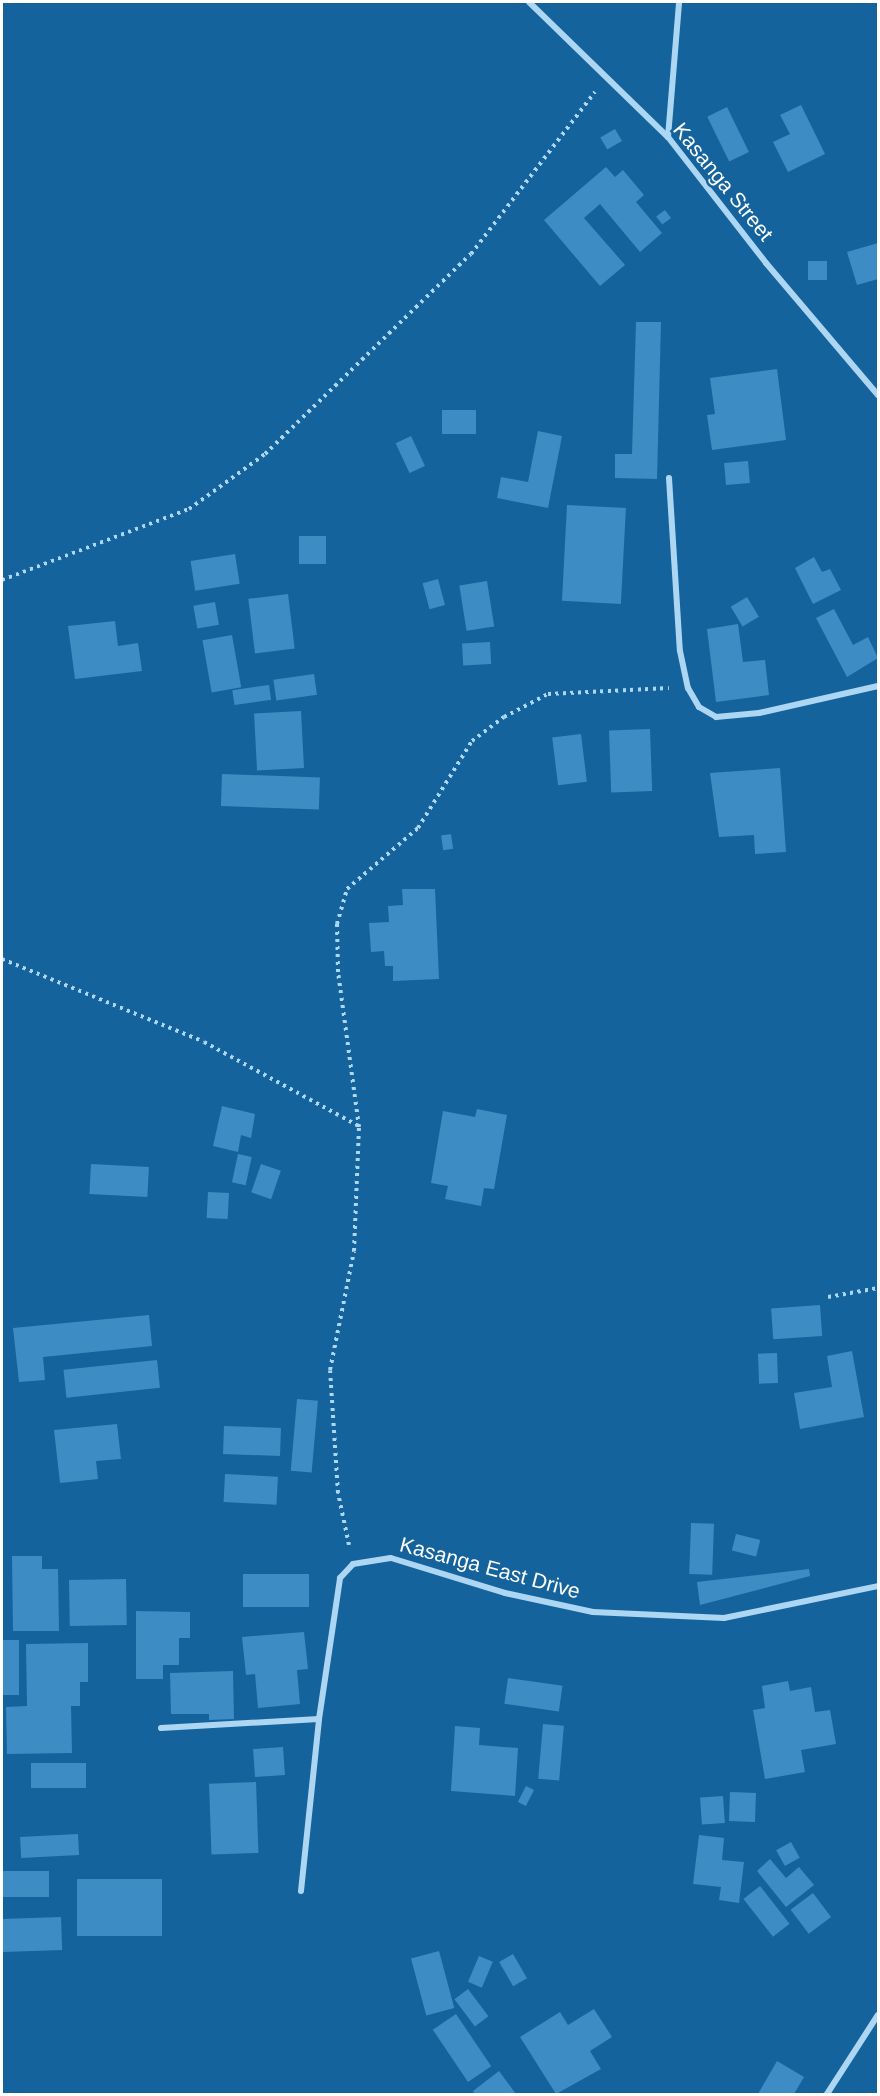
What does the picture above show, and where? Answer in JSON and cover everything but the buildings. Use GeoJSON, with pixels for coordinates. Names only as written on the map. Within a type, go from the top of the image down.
{"type":"FeatureCollection","features":[{"type":"Feature","properties":{"kind":"street","name":"Kasanga Street"},"geometry":{"type":"LineString","coordinates":[[529,2],[668,137],[766,263],[879,395]]}},
{"type":"Feature","properties":{"kind":"street"},"geometry":{"type":"LineString","coordinates":[[668,137],[679,2]]}},
{"type":"Feature","properties":{"kind":"street"},"geometry":{"type":"LineString","coordinates":[[669,478],[674,580],[688,688],[699,707],[717,717],[759,713],[879,686]]}},
{"type":"Feature","properties":{"kind":"street","name":"Kasanga East Drive"},"geometry":{"type":"LineString","coordinates":[[353,1564],[391,1558],[506,1593],[593,1612],[724,1618],[879,1586]]}},
{"type":"Feature","properties":{"kind":"street"},"geometry":{"type":"LineString","coordinates":[[301,1892],[319,1719],[340,1578],[353,1564]]}},
{"type":"Feature","properties":{"kind":"street"},"geometry":{"type":"LineString","coordinates":[[161,1728],[319,1719]]}},
{"type":"Feature","properties":{"kind":"street"},"geometry":{"type":"LineString","coordinates":[[826,2094],[879,2015]]}},
{"type":"Feature","properties":{"kind":"path"},"geometry":{"type":"LineString","coordinates":[[2,580],[189,509],[265,454],[471,254],[606,77]]}},
{"type":"Feature","properties":{"kind":"path"},"geometry":{"type":"LineString","coordinates":[[353,1564],[338,1493],[330,1370],[354,1251],[359,1126],[338,972],[337,924],[347,889],[418,828],[472,741],[504,717],[548,694],[688,688]]}},
{"type":"Feature","properties":{"kind":"path"},"geometry":{"type":"LineString","coordinates":[[2,959],[204,1042],[359,1126]]}},
{"type":"Feature","properties":{"kind":"path"},"geometry":{"type":"LineString","coordinates":[[828,1297],[879,1288]]}}]}
